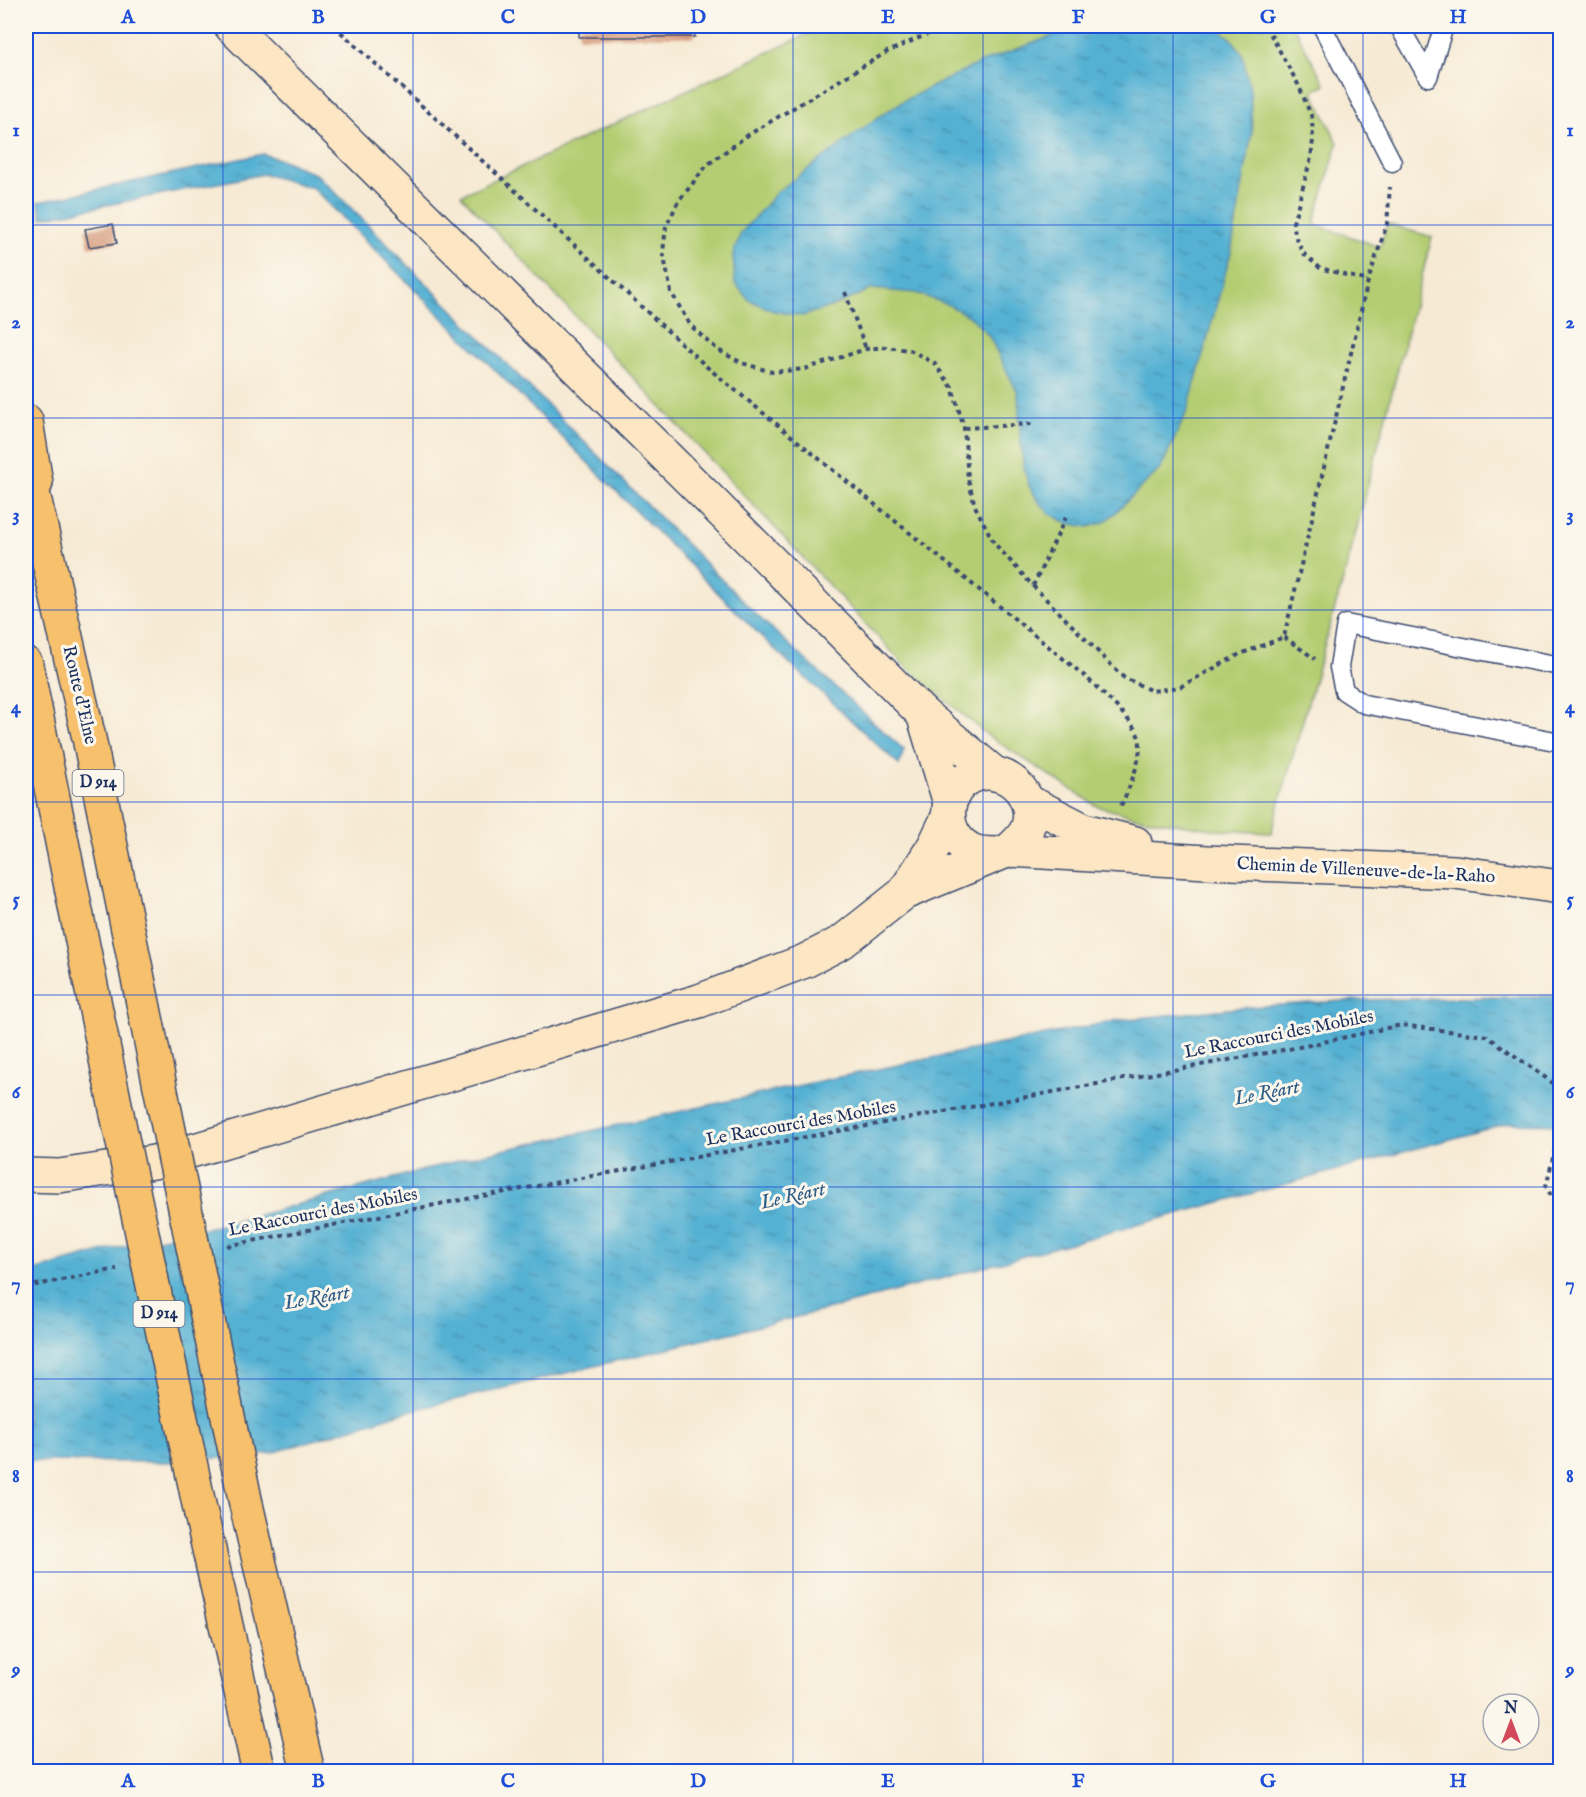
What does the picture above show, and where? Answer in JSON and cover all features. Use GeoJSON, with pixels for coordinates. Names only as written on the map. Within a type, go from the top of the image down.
{"type":"FeatureCollection","features":[{"type":"Feature","properties":{"kind":"highway"},"geometry":{"type":"LineString","coordinates":[[26,421],[54,582]]}},
{"type":"Feature","properties":{"kind":"highway","name":"Route d'Elne"},"geometry":{"type":"LineString","coordinates":[[26,462],[89,738],[246,1504],[307,1764]]}},
{"type":"Feature","properties":{"kind":"highway","name":"D 914"},"geometry":{"type":"LineString","coordinates":[[26,664],[115,1106],[201,1514],[259,1772]]}},
{"type":"Feature","properties":{"kind":"highway"},"geometry":{"type":"LineString","coordinates":[[26,743],[115,1106]]}},
{"type":"Feature","properties":{"kind":"main road"},"geometry":{"type":"LineString","coordinates":[[231,26],[923,714],[994,774]]}},
{"type":"Feature","properties":{"kind":"main road"},"geometry":{"type":"LineString","coordinates":[[923,714],[949,810],[951,830],[959,842],[969,850],[982,854],[1002,852]]}},
{"type":"Feature","properties":{"kind":"main road"},"geometry":{"type":"LineString","coordinates":[[26,1175],[59,1176],[154,1162],[699,1001],[805,961],[842,942],[904,893],[1002,852],[1020,841],[1027,829],[1029,814],[1027,801],[1015,783],[1005,777],[983,774],[962,783],[954,792],[934,846],[904,893]]}},
{"type":"Feature","properties":{"kind":"main road","name":"Chemin de Villeneuve-de-la-Raho"},"geometry":{"type":"LineString","coordinates":[[1027,801],[1084,830],[1207,862]]}},
{"type":"Feature","properties":{"kind":"main road","name":"Chemin de Villeneuve-de-la-Raho"},"geometry":{"type":"LineString","coordinates":[[1002,852],[1455,872],[1560,887]]}},
{"type":"Feature","properties":{"kind":"lane"},"geometry":{"type":"LineString","coordinates":[[1322,26],[1392,162]]}},
{"type":"Feature","properties":{"kind":"lane"},"geometry":{"type":"LineString","coordinates":[[1399,26],[1428,77],[1444,26]]}},
{"type":"Feature","properties":{"kind":"lane"},"geometry":{"type":"LineString","coordinates":[[1560,666],[1346,624],[1340,667],[1344,691],[1364,704],[1560,742]]}},
{"type":"Feature","properties":{"kind":"path"},"geometry":{"type":"LineString","coordinates":[[334,26],[706,367],[1087,678],[1130,722],[1140,739],[1138,764],[1119,809]]}},
{"type":"Feature","properties":{"kind":"path"},"geometry":{"type":"LineString","coordinates":[[946,26],[887,52],[748,135],[707,165],[678,202],[666,226],[663,252],[671,292],[690,326],[718,350],[742,363],[772,372],[805,369],[866,349],[884,347],[910,350],[934,363],[952,387],[964,428],[968,479],[975,506],[994,543],[1123,677],[1152,691],[1180,687],[1238,655],[1284,637]]}},
{"type":"Feature","properties":{"kind":"path"},"geometry":{"type":"LineString","coordinates":[[1266,26],[1299,86],[1312,118],[1311,158],[1293,223],[1297,242],[1305,255],[1320,268],[1368,281]]}},
{"type":"Feature","properties":{"kind":"path"},"geometry":{"type":"LineString","coordinates":[[1284,637],[1368,281],[1387,224],[1392,162]]}},
{"type":"Feature","properties":{"kind":"path"},"geometry":{"type":"LineString","coordinates":[[845,292],[866,349]]}},
{"type":"Feature","properties":{"kind":"path"},"geometry":{"type":"LineString","coordinates":[[964,428],[1032,424]]}},
{"type":"Feature","properties":{"kind":"path"},"geometry":{"type":"LineString","coordinates":[[1033,586],[1068,513]]}},
{"type":"Feature","properties":{"kind":"path"},"geometry":{"type":"LineString","coordinates":[[1284,637],[1320,662],[1340,667]]}},
{"type":"Feature","properties":{"kind":"path","name":"Le Raccourci des Mobiles"},"geometry":{"type":"LineString","coordinates":[[217,1249],[462,1200],[1305,1046],[1401,1025],[1487,1036],[1553,1083],[1560,1098]]}},
{"type":"Feature","properties":{"kind":"path"},"geometry":{"type":"LineString","coordinates":[[1560,1122],[1546,1186],[1560,1213]]}},
{"type":"Feature","properties":{"kind":"path"},"geometry":{"type":"LineString","coordinates":[[26,1287],[126,1267]]}},
{"type":"Feature","properties":{"kind":"green space"},"geometry":{"type":"Polygon","coordinates":[[[825,26],[1293,26],[1325,84],[1313,92],[1338,143],[1314,224],[1380,247],[1387,224],[1432,237],[1347,566],[1271,833],[1217,830],[1135,817],[1097,806],[987,735],[907,668],[461,195],[825,26]]]}},
{"type":"Feature","properties":{"kind":"water"},"geometry":{"type":"Polygon","coordinates":[[[1089,26],[1214,26],[1231,38],[1242,53],[1250,89],[1252,131],[1231,252],[1188,409],[1161,468],[1104,522],[1088,527],[1067,523],[1049,513],[1029,486],[1021,446],[1018,393],[989,336],[972,318],[949,305],[916,293],[871,289],[839,304],[802,316],[774,311],[749,300],[735,283],[733,254],[741,233],[777,192],[881,115],[905,100],[982,62],[1055,35],[1089,26]]]}},
{"type":"Feature","properties":{"kind":"water"},"geometry":{"type":"Polygon","coordinates":[[[263,154],[317,175],[332,189],[759,617],[904,750],[899,765],[769,644],[313,188],[264,174],[42,218],[38,202],[263,154]]]}},
{"type":"Feature","properties":{"kind":"water","name":"Le Réart"},"geometry":{"type":"Polygon","coordinates":[[[1560,996],[1560,1124],[1509,1123],[834,1308],[401,1413],[272,1453],[173,1462],[26,1461],[26,1273],[108,1250],[226,1224],[471,1157],[829,1079],[1119,1020],[1248,1007],[1358,1000],[1560,996]]]}},
{"type":"Feature","properties":{"kind":"building"},"geometry":{"type":"Polygon","coordinates":[[[579,26],[695,26],[695,37],[579,37],[579,26]]]}},
{"type":"Feature","properties":{"kind":"building"},"geometry":{"type":"Polygon","coordinates":[[[113,224],[117,243],[89,247],[85,229],[113,224]]]}}]}
